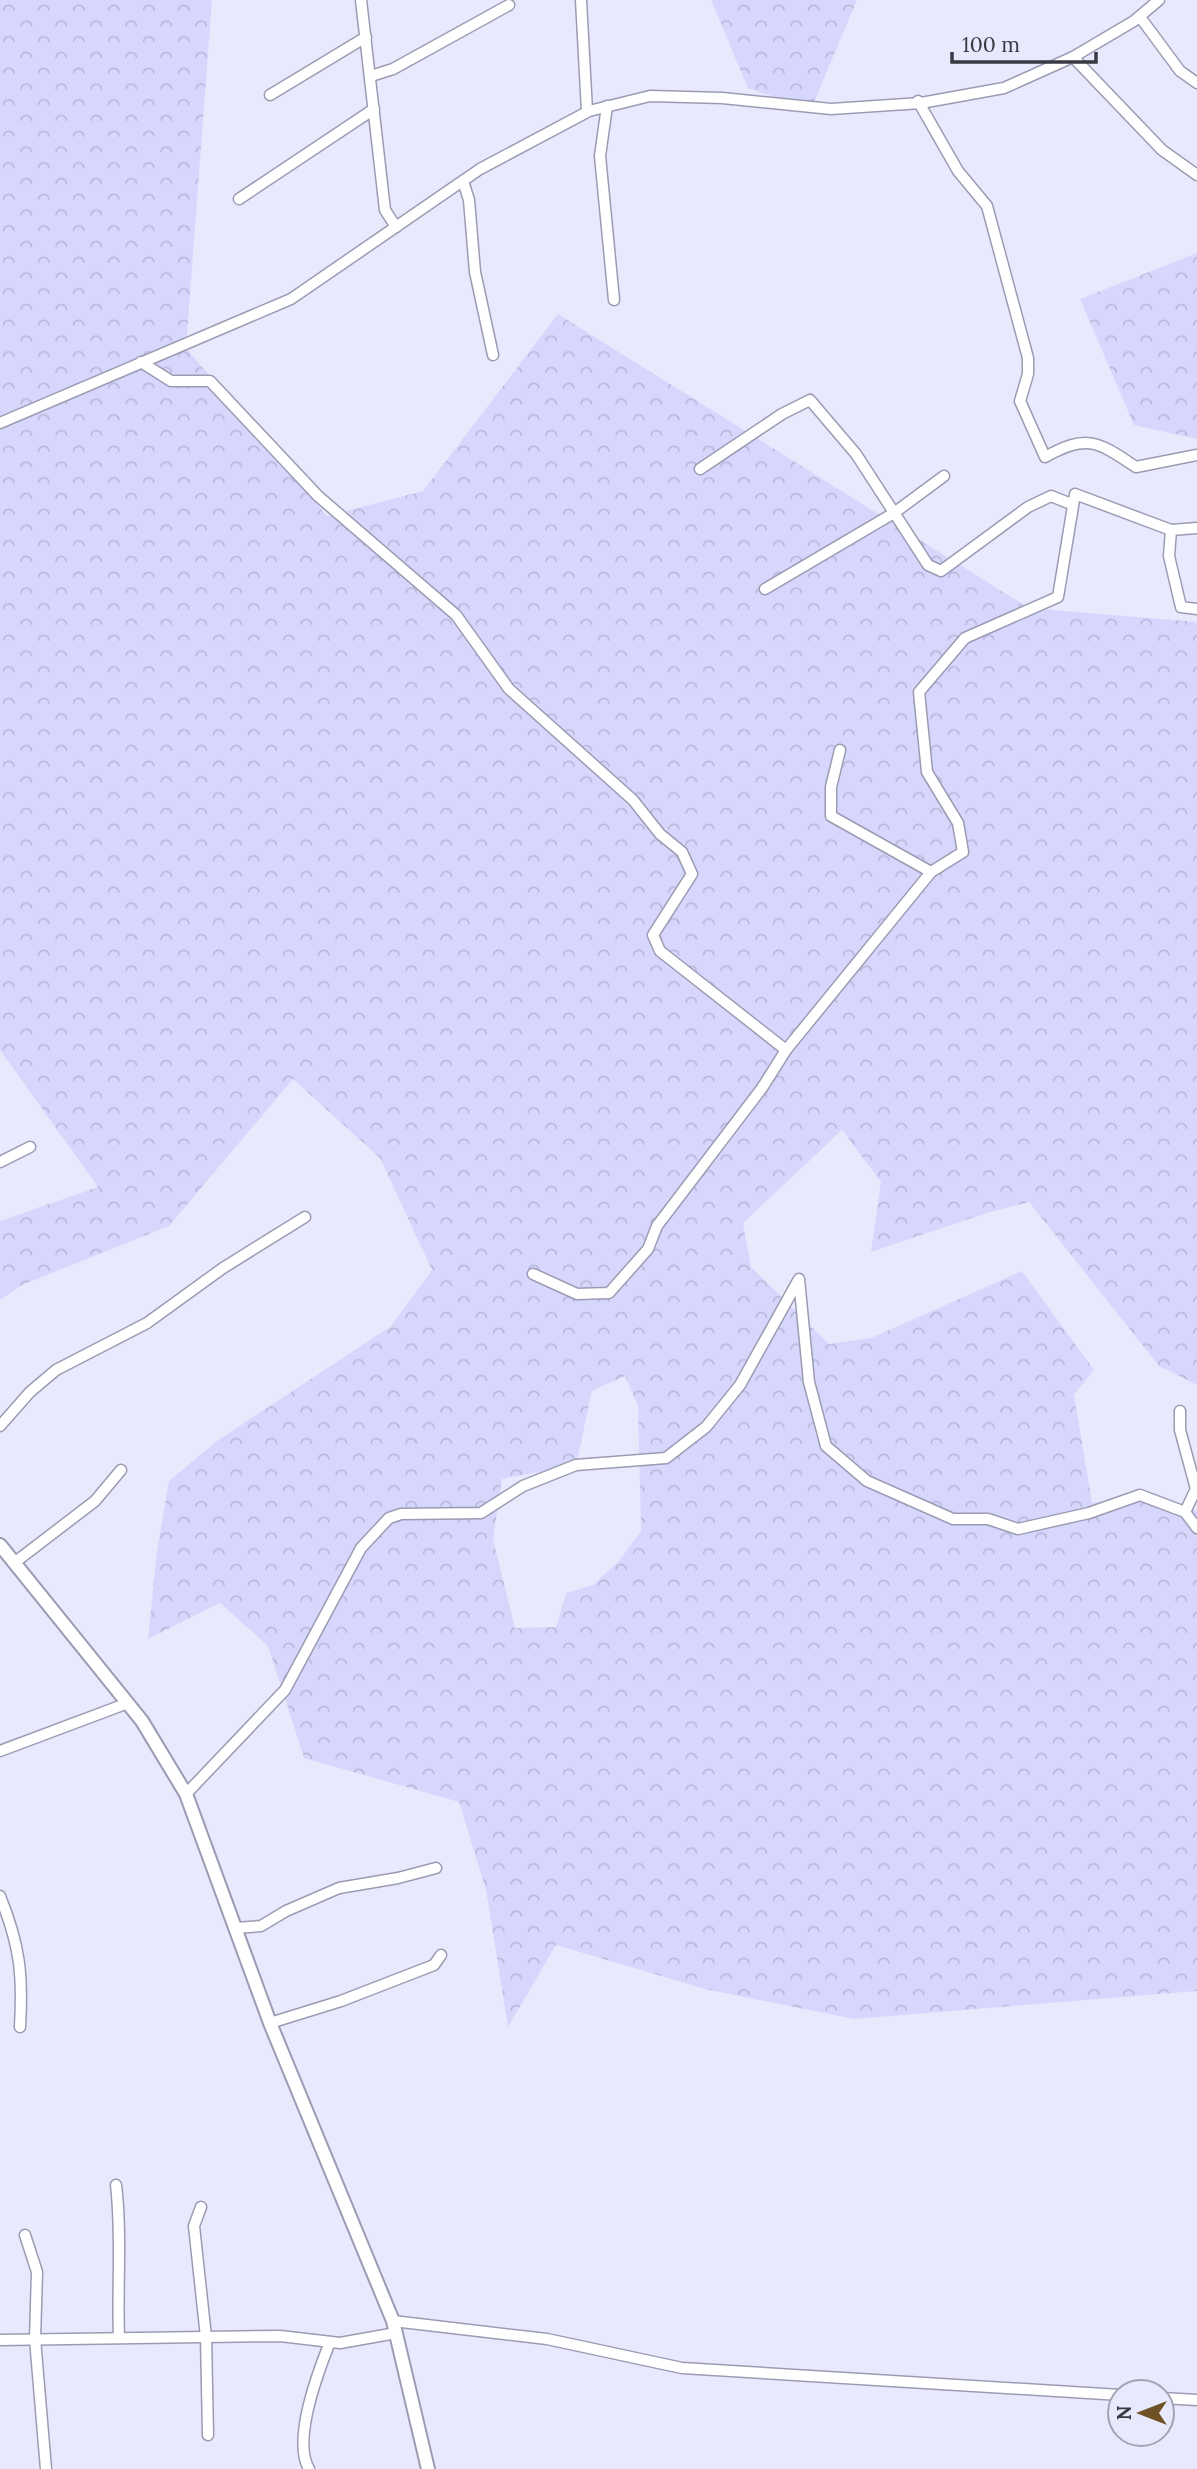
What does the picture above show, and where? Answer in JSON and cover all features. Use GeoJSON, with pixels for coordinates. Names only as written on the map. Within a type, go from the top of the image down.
{"type":"FeatureCollection","features":[{"type":"Feature","properties":{"kind":"street"},"geometry":{"type":"LineString","coordinates":[[361,0],[385,210],[397,227]]}},
{"type":"Feature","properties":{"kind":"street"},"geometry":{"type":"LineString","coordinates":[[581,0],[587,111]]}},
{"type":"Feature","properties":{"kind":"street"},"geometry":{"type":"LineString","coordinates":[[0,423],[291,299],[463,181],[587,111],[650,96],[722,98],[831,109],[919,102],[1004,88],[1073,57],[1140,16],[1159,0]]}},
{"type":"Feature","properties":{"kind":"street"},"geometry":{"type":"LineString","coordinates":[[371,76],[393,69],[509,5]]}},
{"type":"Feature","properties":{"kind":"street"},"geometry":{"type":"LineString","coordinates":[[1140,16],[1180,71],[1197,83]]}},
{"type":"Feature","properties":{"kind":"street"},"geometry":{"type":"LineString","coordinates":[[270,95],[366,37]]}},
{"type":"Feature","properties":{"kind":"street"},"geometry":{"type":"LineString","coordinates":[[1073,57],[1162,150],[1197,175]]}},
{"type":"Feature","properties":{"kind":"street"},"geometry":{"type":"LineString","coordinates":[[919,102],[958,171],[987,206],[1027,358],[1028,374],[1020,401],[1045,457],[1069,443],[1101,445],[1136,467],[1197,455]]}},
{"type":"Feature","properties":{"kind":"street"},"geometry":{"type":"LineString","coordinates":[[607,106],[600,156],[614,300]]}},
{"type":"Feature","properties":{"kind":"street"},"geometry":{"type":"LineString","coordinates":[[239,199],[374,109]]}},
{"type":"Feature","properties":{"kind":"street"},"geometry":{"type":"LineString","coordinates":[[463,181],[469,200],[475,272],[492,355]]}},
{"type":"Feature","properties":{"kind":"street"},"geometry":{"type":"LineString","coordinates":[[141,363],[171,381],[210,381],[318,496],[456,615],[509,689],[633,800],[660,834],[682,852],[692,874],[653,935],[660,951],[786,1050]]}},
{"type":"Feature","properties":{"kind":"street"},"geometry":{"type":"LineString","coordinates":[[700,469],[782,414],[810,400],[856,454],[928,565],[941,571],[1027,507],[1051,496],[1071,504]]}},
{"type":"Feature","properties":{"kind":"street"},"geometry":{"type":"LineString","coordinates":[[765,589],[894,513],[944,476]]}},
{"type":"Feature","properties":{"kind":"street"},"geometry":{"type":"LineString","coordinates":[[534,1274],[577,1294],[609,1293],[648,1249],[657,1226],[762,1088],[786,1050],[932,872],[963,852],[958,822],[927,772],[919,692],[965,638],[1058,597],[1071,504],[1075,494],[1171,530],[1197,528]]}},
{"type":"Feature","properties":{"kind":"street"},"geometry":{"type":"LineString","coordinates":[[1171,530],[1169,556],[1181,607],[1197,609]]}},
{"type":"Feature","properties":{"kind":"street"},"geometry":{"type":"LineString","coordinates":[[840,750],[831,788],[831,816],[932,872]]}},
{"type":"Feature","properties":{"kind":"street"},"geometry":{"type":"LineString","coordinates":[[0,1162],[30,1147]]}},
{"type":"Feature","properties":{"kind":"street"},"geometry":{"type":"LineString","coordinates":[[0,1426],[30,1392],[56,1370],[146,1323],[223,1268],[305,1217]]}},
{"type":"Feature","properties":{"kind":"street"},"geometry":{"type":"LineString","coordinates":[[186,1794],[285,1690],[361,1548],[389,1518],[401,1514],[481,1513],[523,1486],[576,1465],[666,1458],[706,1427],[740,1385],[799,1279],[809,1382],[826,1447],[867,1481],[953,1519],[988,1519],[1018,1529],[1089,1513],[1140,1494],[1185,1512],[1197,1528]]}},
{"type":"Feature","properties":{"kind":"street"},"geometry":{"type":"LineString","coordinates":[[1181,1411],[1181,1430],[1196,1489],[1185,1512]]}},
{"type":"Feature","properties":{"kind":"street"},"geometry":{"type":"LineString","coordinates":[[14,1563],[95,1501],[121,1470]]}},
{"type":"Feature","properties":{"kind":"street"},"geometry":{"type":"LineString","coordinates":[[0,1545],[128,1703],[160,1748],[186,1794],[270,2023],[394,2327],[428,2469]]}},
{"type":"Feature","properties":{"kind":"street"},"geometry":{"type":"LineString","coordinates":[[0,1751],[128,1703]]}},
{"type":"Feature","properties":{"kind":"street"},"geometry":{"type":"LineString","coordinates":[[236,1928],[261,1926],[286,1911],[339,1888],[398,1878],[436,1868]]}},
{"type":"Feature","properties":{"kind":"street"},"geometry":{"type":"LineString","coordinates":[[0,1896],[15,1934],[23,1979],[20,2027]]}},
{"type":"Feature","properties":{"kind":"street"},"geometry":{"type":"LineString","coordinates":[[270,2023],[341,2001],[434,1965],[442,1955]]}},
{"type":"Feature","properties":{"kind":"street"},"geometry":{"type":"LineString","coordinates":[[116,2185],[120,2216],[117,2269],[119,2338]]}},
{"type":"Feature","properties":{"kind":"street"},"geometry":{"type":"LineString","coordinates":[[201,2207],[194,2226],[206,2337],[208,2435]]}},
{"type":"Feature","properties":{"kind":"street"},"geometry":{"type":"LineString","coordinates":[[25,2235],[37,2272],[35,2339],[46,2469]]}},
{"type":"Feature","properties":{"kind":"street"},"geometry":{"type":"LineString","coordinates":[[0,2340],[280,2336],[348,2342],[394,2327],[547,2339],[682,2368],[1106,2394]]}},
{"type":"Feature","properties":{"kind":"street"},"geometry":{"type":"LineString","coordinates":[[309,2469],[303,2459],[306,2422],[316,2377],[330,2342]]}},
{"type":"Feature","properties":{"kind":"street"},"geometry":{"type":"LineString","coordinates":[[1176,2399],[1197,2400]]}},
{"type":"Feature","properties":{"kind":"green space"},"geometry":{"type":"Polygon","coordinates":[[[0,0],[212,0],[186,348],[327,516],[423,491],[558,314],[1029,608],[1197,622],[1197,1385],[1159,1366],[1029,1202],[987,1213],[871,1252],[881,1182],[842,1130],[743,1223],[751,1267],[829,1344],[871,1338],[1022,1271],[1094,1370],[1074,1395],[1092,1503],[1140,1495],[1197,1511],[1197,1991],[854,2019],[705,1989],[556,1945],[508,2027],[486,1890],[459,1802],[304,1758],[268,1646],[220,1603],[148,1639],[157,1551],[169,1481],[217,1441],[391,1326],[432,1270],[380,1158],[293,1079],[169,1226],[22,1285],[0,1300],[0,1221],[98,1187],[0,1050],[0,0]],[[625,1376],[592,1391],[576,1465],[502,1479],[493,1539],[515,1628],[556,1627],[566,1593],[593,1585],[619,1561],[641,1531],[638,1406],[625,1376]]]}},
{"type":"Feature","properties":{"kind":"green space"},"geometry":{"type":"Polygon","coordinates":[[[711,0],[857,0],[811,109],[748,88],[711,0]]]}},
{"type":"Feature","properties":{"kind":"green space"},"geometry":{"type":"Polygon","coordinates":[[[1197,253],[1197,439],[1134,425],[1080,299],[1197,253]]]}}]}
